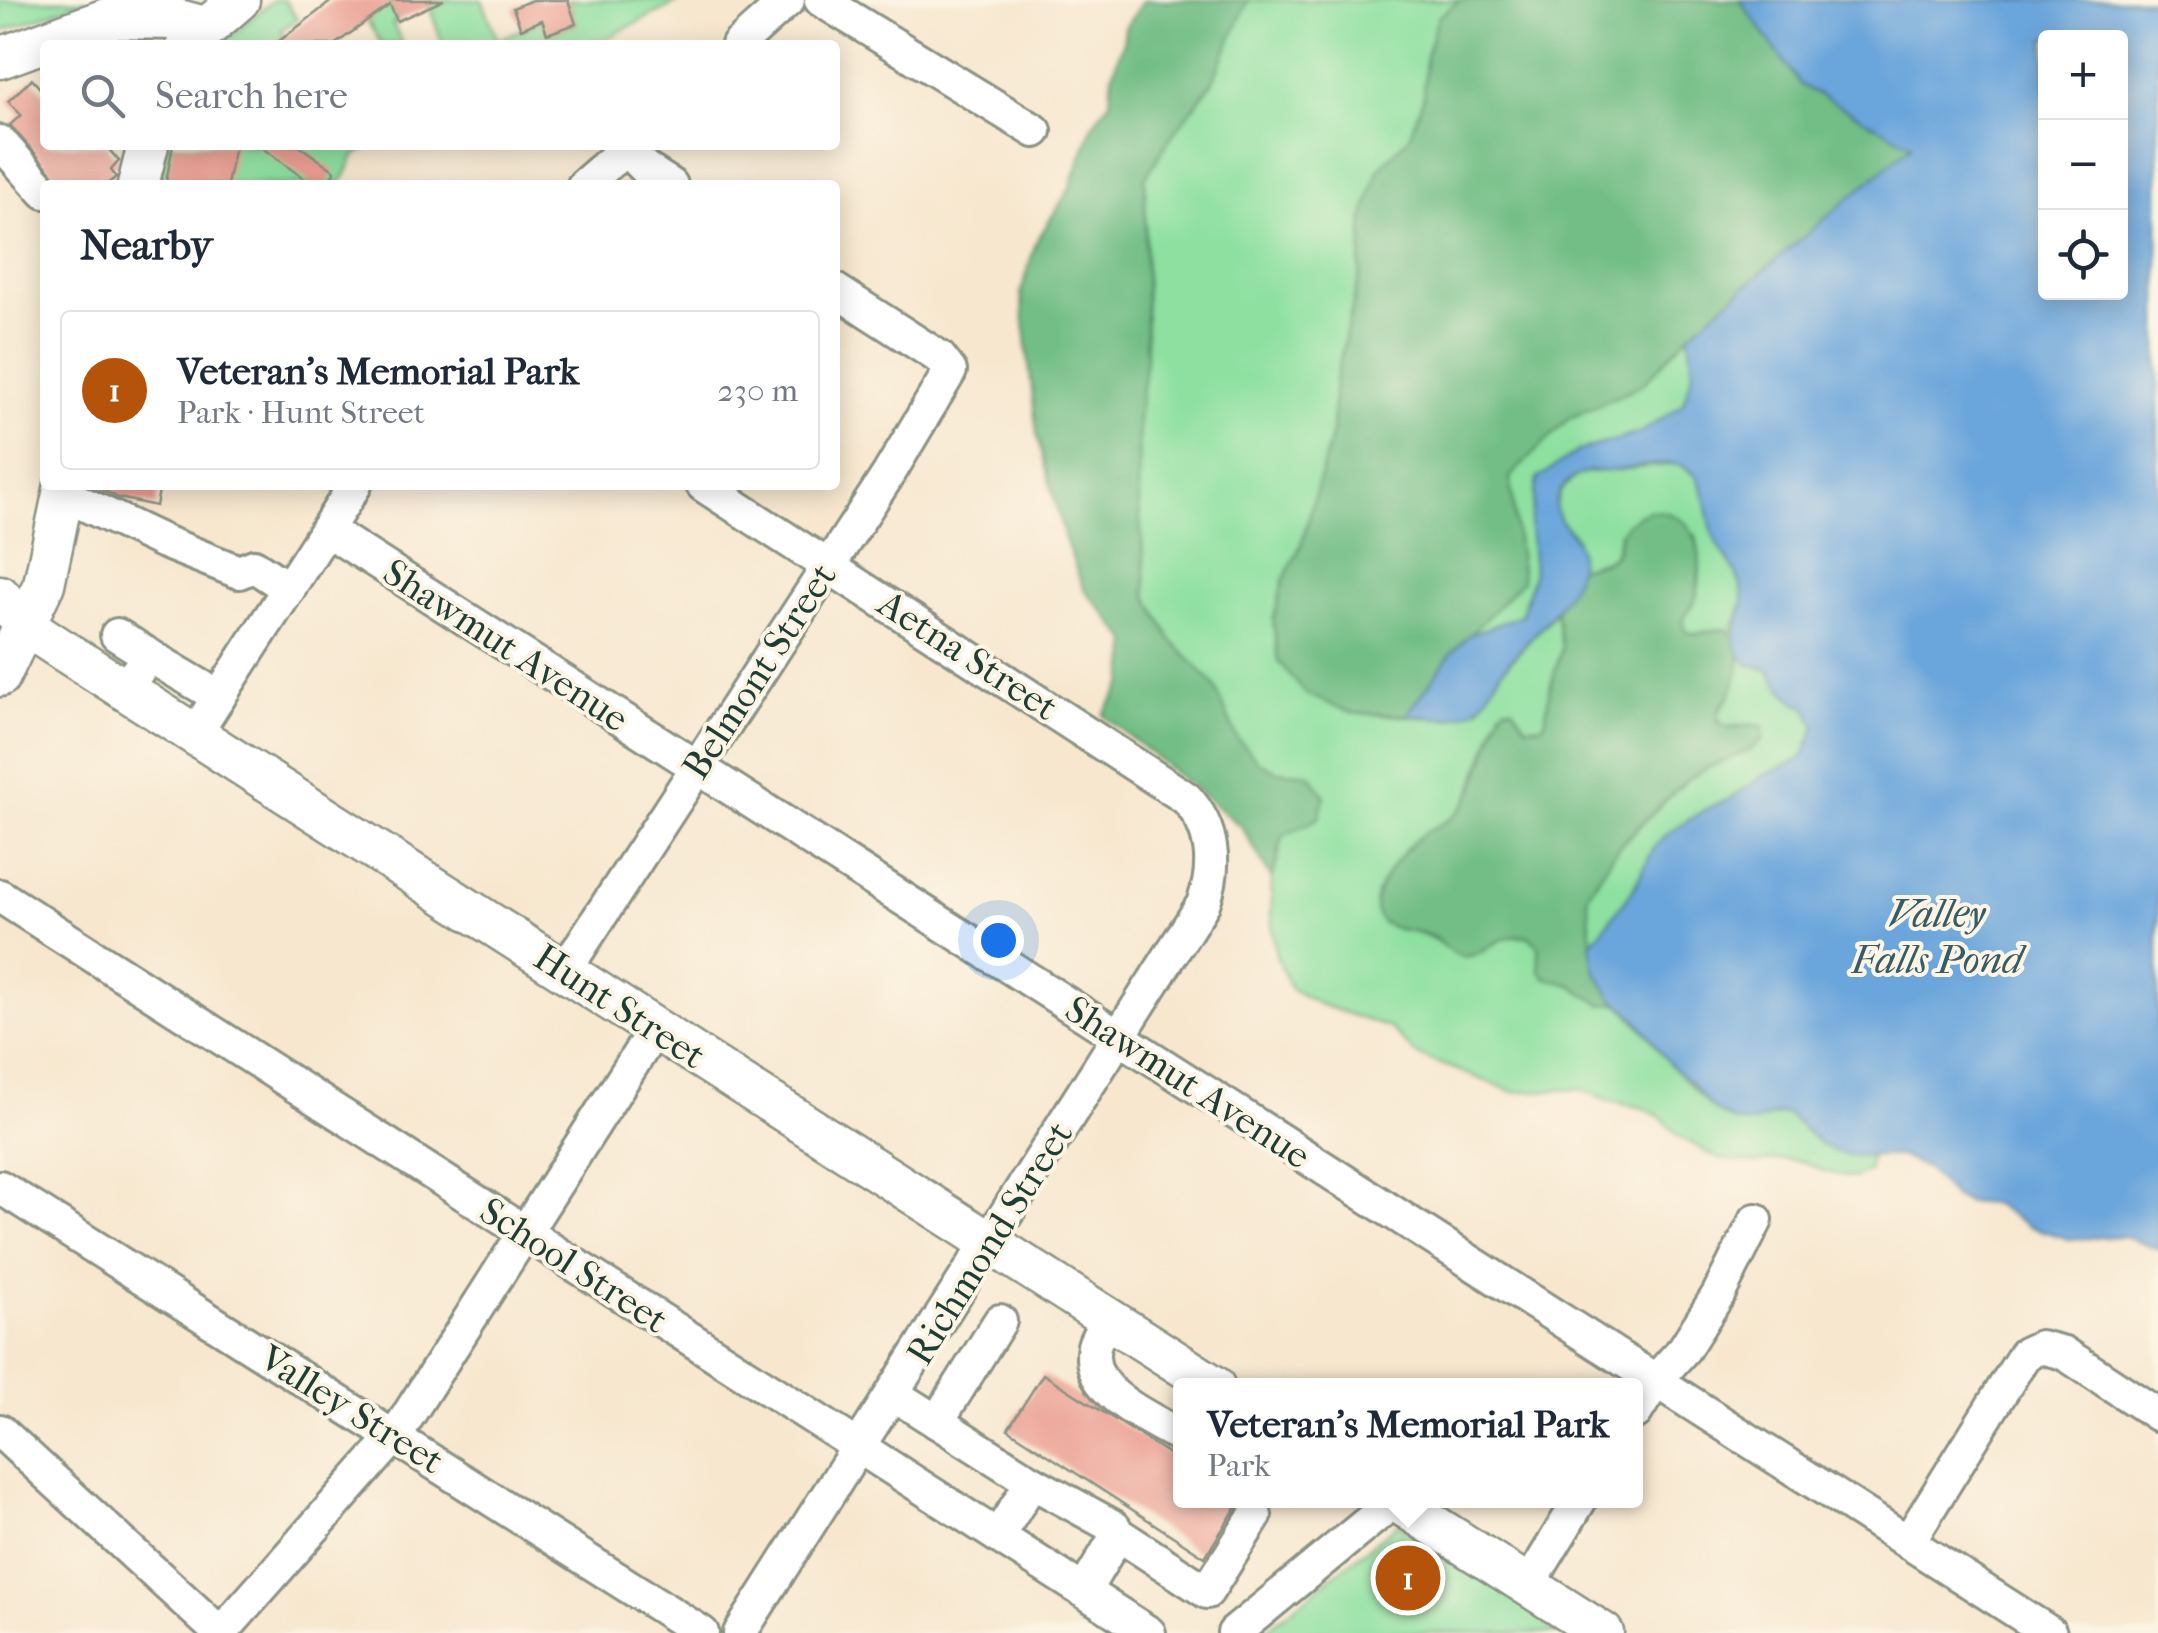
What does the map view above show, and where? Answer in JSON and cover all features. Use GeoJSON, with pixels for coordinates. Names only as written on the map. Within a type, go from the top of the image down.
{"type":"FeatureCollection","features":[{"type":"Feature","properties":{"kind":"main road"},"geometry":{"type":"LineString","coordinates":[[46,40],[124,9],[175,18],[196,36],[238,0]]}},
{"type":"Feature","properties":{"kind":"main road"},"geometry":{"type":"LineString","coordinates":[[0,58],[40,42]]}},
{"type":"Feature","properties":{"kind":"main road"},"geometry":{"type":"LineString","coordinates":[[139,180],[147,150]]}},
{"type":"Feature","properties":{"kind":"main road"},"geometry":{"type":"LineString","coordinates":[[0,676],[44,584],[64,490]]}},
{"type":"Feature","properties":{"kind":"main road","name":"Hunt Street"},"geometry":{"type":"LineString","coordinates":[[0,596],[26,626],[1202,1378]]}},
{"type":"Feature","properties":{"kind":"main road"},"geometry":{"type":"LineString","coordinates":[[1406,1508],[1603,1633]]}},
{"type":"Feature","properties":{"kind":"street"},"geometry":{"type":"LineString","coordinates":[[744,40],[788,0]]}},
{"type":"Feature","properties":{"kind":"street"},"geometry":{"type":"LineString","coordinates":[[821,0],[1036,131]]}},
{"type":"Feature","properties":{"kind":"street"},"geometry":{"type":"LineString","coordinates":[[0,142],[40,186]]}},
{"type":"Feature","properties":{"kind":"street"},"geometry":{"type":"LineString","coordinates":[[590,180],[625,150]]}},
{"type":"Feature","properties":{"kind":"street"},"geometry":{"type":"LineString","coordinates":[[630,150],[646,169],[664,180]]}},
{"type":"Feature","properties":{"kind":"street","name":"Belmont Street"},"geometry":{"type":"LineString","coordinates":[[564,970],[888,474],[950,370],[939,357],[840,293]]}},
{"type":"Feature","properties":{"kind":"street"},"geometry":{"type":"LineString","coordinates":[[64,490],[164,542],[239,572],[254,566],[289,589]]}},
{"type":"Feature","properties":{"kind":"street"},"geometry":{"type":"LineString","coordinates":[[195,734],[352,490]]}},
{"type":"Feature","properties":{"kind":"street","name":"Aetna Street"},"geometry":{"type":"LineString","coordinates":[[711,490],[1186,798],[1200,812],[1210,844]]}},
{"type":"Feature","properties":{"kind":"street","name":"Shawmut Avenue"},"geometry":{"type":"LineString","coordinates":[[327,530],[2050,1633]]}},
{"type":"Feature","properties":{"kind":"street"},"geometry":{"type":"LineString","coordinates":[[117,635],[218,697]]}},
{"type":"Feature","properties":{"kind":"street"},"geometry":{"type":"LineString","coordinates":[[123,689],[150,656]]}},
{"type":"Feature","properties":{"kind":"street","name":"Richmond Street"},"geometry":{"type":"LineString","coordinates":[[740,1633],[1203,904],[1211,882],[1210,844]]}},
{"type":"Feature","properties":{"kind":"street","name":"School Street"},"geometry":{"type":"LineString","coordinates":[[0,896],[1148,1633]]}},
{"type":"Feature","properties":{"kind":"street"},"geometry":{"type":"LineString","coordinates":[[0,1432],[221,1633],[394,1436],[656,1027]]}},
{"type":"Feature","properties":{"kind":"street","name":"Valley Street"},"geometry":{"type":"LineString","coordinates":[[0,1187],[702,1633]]}},
{"type":"Feature","properties":{"kind":"street"},"geometry":{"type":"LineString","coordinates":[[1643,1401],[1684,1349],[1756,1220]]}},
{"type":"Feature","properties":{"kind":"street"},"geometry":{"type":"LineString","coordinates":[[1110,1318],[1094,1344],[1094,1366],[1104,1388],[1173,1432]]}},
{"type":"Feature","properties":{"kind":"street"},"geometry":{"type":"LineString","coordinates":[[937,1422],[1000,1321]]}},
{"type":"Feature","properties":{"kind":"street"},"geometry":{"type":"LineString","coordinates":[[1908,1542],[2025,1354],[2040,1347],[2064,1353],[2158,1414]]}},
{"type":"Feature","properties":{"kind":"street"},"geometry":{"type":"LineString","coordinates":[[893,1394],[1032,1482],[1114,1527],[1118,1534],[1206,1592],[1255,1516]]}},
{"type":"Feature","properties":{"kind":"street"},"geometry":{"type":"LineString","coordinates":[[998,1536],[1032,1482]]}},
{"type":"Feature","properties":{"kind":"street"},"geometry":{"type":"LineString","coordinates":[[1234,1633],[1384,1508]]}},
{"type":"Feature","properties":{"kind":"street"},"geometry":{"type":"LineString","coordinates":[[1528,1586],[1575,1508]]}},
{"type":"Feature","properties":{"kind":"street"},"geometry":{"type":"LineString","coordinates":[[1084,1591],[1118,1534]]}},
{"type":"Feature","properties":{"kind":"green space"},"geometry":{"type":"Polygon","coordinates":[[[0,0],[87,0],[0,32],[0,0]]]}},
{"type":"Feature","properties":{"kind":"green space"},"geometry":{"type":"Polygon","coordinates":[[[273,0],[285,0],[297,19],[281,30],[284,37],[280,40],[223,40],[273,0]]]}},
{"type":"Feature","properties":{"kind":"green space"},"geometry":{"type":"Polygon","coordinates":[[[388,0],[401,40],[379,40],[367,21],[388,0]]]}},
{"type":"Feature","properties":{"kind":"green space"},"geometry":{"type":"Polygon","coordinates":[[[427,0],[482,0],[498,40],[441,40],[427,0]]]}},
{"type":"Feature","properties":{"kind":"green space"},"geometry":{"type":"Polygon","coordinates":[[[530,0],[535,0],[548,34],[576,24],[568,0],[682,0],[605,39],[498,40],[538,22],[530,0]]]}},
{"type":"Feature","properties":{"kind":"green space"},"geometry":{"type":"Polygon","coordinates":[[[1143,0],[1248,0],[1212,83],[1145,178],[1146,358],[1138,417],[1139,509],[1147,596],[1172,641],[1214,685],[1237,738],[1259,762],[1277,771],[1309,774],[1325,796],[1319,818],[1283,836],[1272,879],[1242,827],[1103,715],[1124,683],[1129,642],[1083,587],[1065,539],[1037,434],[1021,293],[1036,242],[1070,188],[1093,124],[1110,101],[1112,75],[1125,28],[1143,0]]]}},
{"type":"Feature","properties":{"kind":"green space"},"geometry":{"type":"Polygon","coordinates":[[[1248,0],[1460,0],[1438,18],[1426,56],[1424,96],[1409,138],[1378,170],[1364,219],[1360,274],[1335,382],[1332,432],[1302,543],[1283,581],[1352,713],[1451,719],[1479,708],[1502,671],[1556,612],[1562,648],[1545,722],[1526,726],[1517,713],[1496,722],[1469,799],[1457,814],[1409,846],[1389,870],[1383,923],[1429,937],[1455,954],[1482,952],[1507,936],[1528,936],[1538,945],[1540,972],[1599,1001],[1618,1003],[1710,1106],[1741,1123],[1787,1114],[1832,1149],[1870,1156],[1868,1171],[1854,1178],[1785,1159],[1756,1163],[1719,1159],[1677,1135],[1663,1119],[1644,1108],[1579,1089],[1514,1092],[1415,1054],[1390,1028],[1319,1004],[1290,988],[1276,955],[1272,879],[1283,836],[1319,818],[1309,774],[1277,771],[1259,762],[1237,738],[1214,685],[1172,641],[1147,596],[1139,510],[1138,417],[1146,358],[1145,178],[1248,0]]]}},
{"type":"Feature","properties":{"kind":"green space"},"geometry":{"type":"Polygon","coordinates":[[[1460,0],[1740,0],[1801,85],[1913,145],[1689,334],[1643,384],[1568,419],[1510,477],[1522,581],[1450,655],[1407,715],[1352,713],[1306,694],[1278,661],[1273,621],[1283,581],[1302,543],[1332,433],[1335,382],[1360,274],[1364,219],[1378,170],[1409,137],[1424,96],[1426,56],[1438,17],[1460,0]]]}},
{"type":"Feature","properties":{"kind":"green space"},"geometry":{"type":"Polygon","coordinates":[[[162,150],[365,150],[354,156],[343,180],[155,180],[162,150]]]}},
{"type":"Feature","properties":{"kind":"green space"},"geometry":{"type":"Polygon","coordinates":[[[1689,334],[1693,374],[1683,405],[1640,433],[1578,451],[1530,524],[1534,571],[1521,615],[1469,635],[1522,581],[1509,477],[1568,419],[1643,384],[1689,334]]]}},
{"type":"Feature","properties":{"kind":"green space"},"geometry":{"type":"Polygon","coordinates":[[[1679,464],[1697,477],[1740,583],[1744,599],[1732,633],[1693,633],[1684,626],[1684,616],[1695,600],[1700,581],[1696,535],[1619,532],[1612,556],[1578,569],[1576,537],[1554,510],[1561,490],[1579,473],[1679,464]]]}},
{"type":"Feature","properties":{"kind":"green space"},"geometry":{"type":"Polygon","coordinates":[[[1648,511],[1673,515],[1695,537],[1699,573],[1696,597],[1684,617],[1687,632],[1725,629],[1736,642],[1737,676],[1718,721],[1729,727],[1763,726],[1763,739],[1751,750],[1687,780],[1618,847],[1587,896],[1595,970],[1618,1003],[1601,1005],[1571,985],[1546,978],[1540,972],[1538,945],[1528,936],[1507,938],[1475,955],[1458,955],[1427,934],[1383,922],[1376,913],[1375,901],[1386,875],[1406,850],[1423,834],[1453,817],[1469,798],[1501,710],[1513,707],[1526,726],[1545,722],[1562,648],[1556,612],[1578,569],[1610,559],[1621,531],[1648,511]]]}},
{"type":"Feature","properties":{"kind":"green space"},"geometry":{"type":"Polygon","coordinates":[[[1740,657],[1769,670],[1785,692],[1808,709],[1816,727],[1803,758],[1704,810],[1655,846],[1633,890],[1591,944],[1587,896],[1618,847],[1687,780],[1751,750],[1755,724],[1724,727],[1717,715],[1730,696],[1740,657]]]}},
{"type":"Feature","properties":{"kind":"green space"},"geometry":{"type":"Polygon","coordinates":[[[1399,1523],[1571,1633],[1262,1633],[1399,1523]]]}},
{"type":"Feature","properties":{"kind":"water","name":"Valley Falls Pond"},"geometry":{"type":"Polygon","coordinates":[[[1740,0],[2158,0],[2158,1249],[2123,1236],[2069,1239],[2028,1226],[1994,1204],[1954,1197],[1928,1169],[1900,1156],[1850,1156],[1836,1152],[1820,1144],[1787,1114],[1776,1114],[1752,1124],[1735,1122],[1712,1108],[1671,1066],[1636,1018],[1610,995],[1595,970],[1591,944],[1633,890],[1655,846],[1704,810],[1803,758],[1816,727],[1808,709],[1777,683],[1769,670],[1748,663],[1737,650],[1735,637],[1743,601],[1740,584],[1715,539],[1700,483],[1689,469],[1668,464],[1592,470],[1566,483],[1555,507],[1575,540],[1579,559],[1560,605],[1501,672],[1475,709],[1450,717],[1407,715],[1469,635],[1522,615],[1534,571],[1530,524],[1537,479],[1578,451],[1640,433],[1682,405],[1693,374],[1689,334],[1912,145],[1801,85],[1740,0]]]}},
{"type":"Feature","properties":{"kind":"building"},"geometry":{"type":"Polygon","coordinates":[[[333,0],[444,0],[397,21],[390,5],[341,40],[281,40],[333,0]]]}},
{"type":"Feature","properties":{"kind":"building"},"geometry":{"type":"Polygon","coordinates":[[[532,0],[568,0],[576,24],[547,34],[542,20],[521,29],[513,8],[532,0]]]}},
{"type":"Feature","properties":{"kind":"building"},"geometry":{"type":"Polygon","coordinates":[[[32,79],[40,88],[40,150],[109,150],[119,161],[111,170],[116,177],[59,180],[10,125],[21,115],[8,101],[32,79]]]}},
{"type":"Feature","properties":{"kind":"building"},"geometry":{"type":"Polygon","coordinates":[[[172,150],[234,150],[228,180],[166,180],[172,150]]]}},
{"type":"Feature","properties":{"kind":"building"},"geometry":{"type":"Polygon","coordinates":[[[265,150],[305,150],[335,171],[329,180],[306,180],[265,150]]]}},
{"type":"Feature","properties":{"kind":"building"},"geometry":{"type":"Polygon","coordinates":[[[103,490],[159,490],[156,506],[119,498],[103,490]]]}},
{"type":"Feature","properties":{"kind":"building"},"geometry":{"type":"Polygon","coordinates":[[[1043,1374],[1173,1457],[1173,1508],[1236,1508],[1205,1557],[1008,1429],[1043,1374]]]}},
{"type":"Feature","properties":{"kind":"place","name":"Veteran's Memorial Park"},"geometry":{"type":"Point","coordinates":[1408,1578]}}]}
